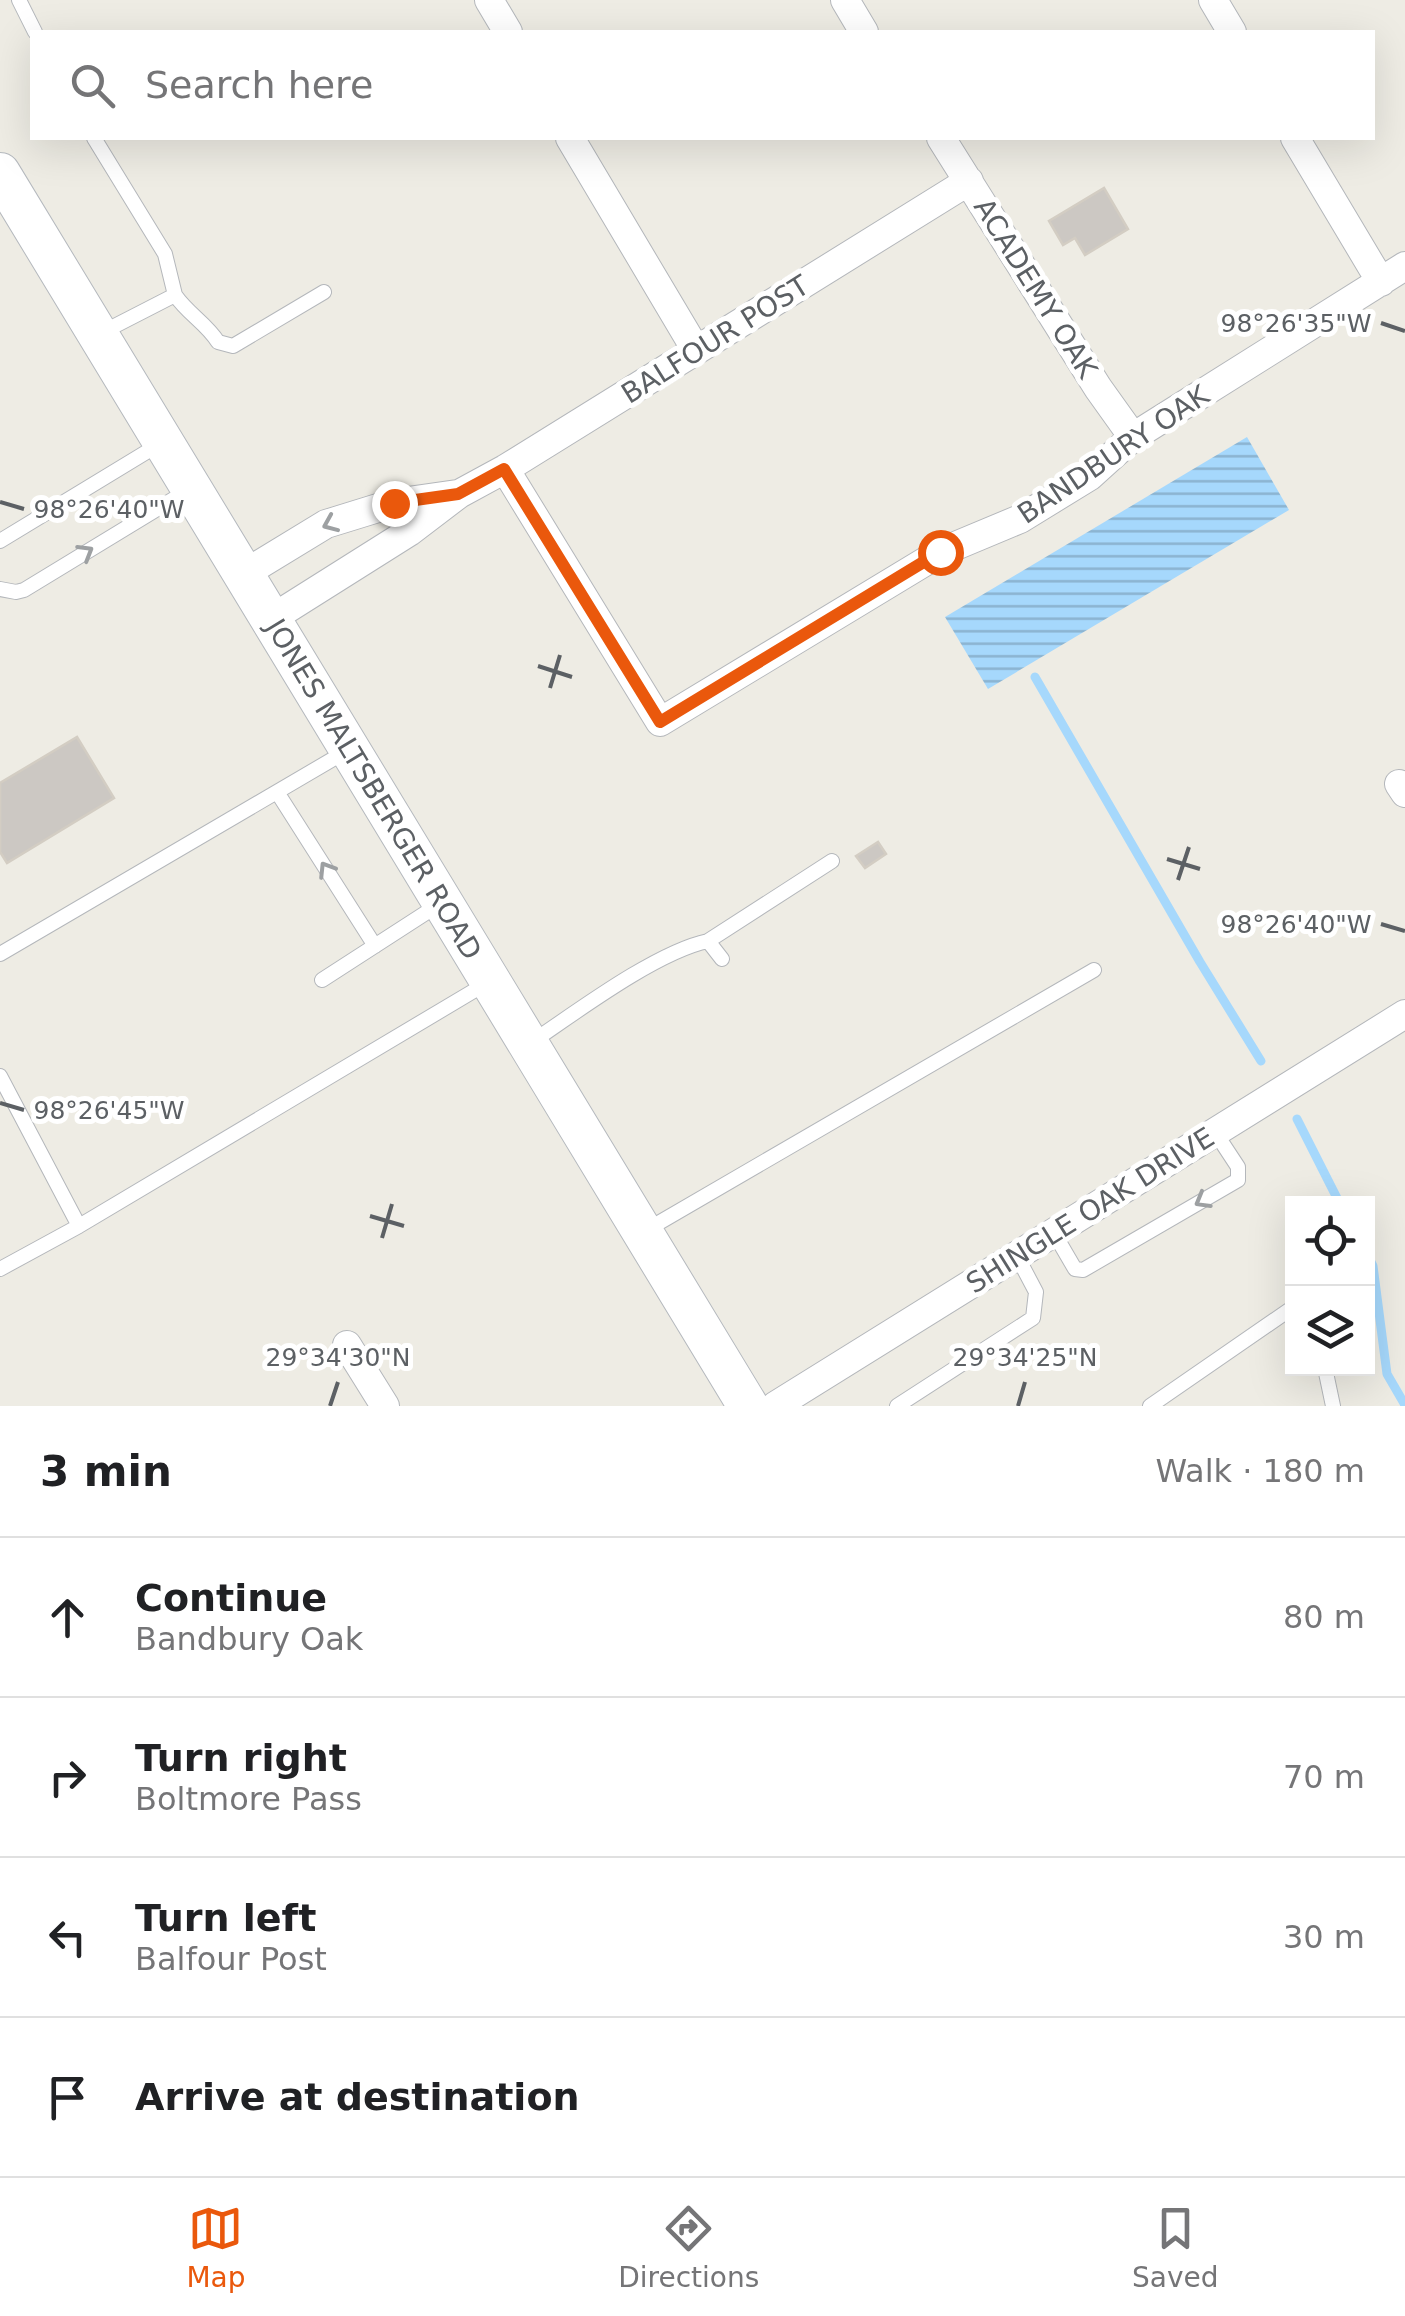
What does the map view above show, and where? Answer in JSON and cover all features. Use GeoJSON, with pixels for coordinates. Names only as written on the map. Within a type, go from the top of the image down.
{"type":"FeatureCollection","features":[{"type":"Feature","properties":{"kind":"main road","name":"JONES MALTSBERGER ROAD"},"geometry":{"type":"LineString","coordinates":[[0,173],[748,1406]]}},
{"type":"Feature","properties":{"kind":"street"},"geometry":{"type":"LineString","coordinates":[[489,0],[507,30]]}},
{"type":"Feature","properties":{"kind":"street"},"geometry":{"type":"LineString","coordinates":[[845,0],[863,30]]}},
{"type":"Feature","properties":{"kind":"street"},"geometry":{"type":"LineString","coordinates":[[1213,0],[1231,30]]}},
{"type":"Feature","properties":{"kind":"street"},"geometry":{"type":"LineString","coordinates":[[571,140],[696,350]]}},
{"type":"Feature","properties":{"kind":"street","name":"ACADEMY OAK"},"geometry":{"type":"LineString","coordinates":[[942,140],[1132,436]]}},
{"type":"Feature","properties":{"kind":"street"},"geometry":{"type":"LineString","coordinates":[[1296,140],[1393,274]]}},
{"type":"Feature","properties":{"kind":"street","name":"BALFOUR POST"},"geometry":{"type":"LineString","coordinates":[[271,619],[408,532],[458,494],[969,181]]}},
{"type":"Feature","properties":{"kind":"street","name":"BANDBURY OAK"},"geometry":{"type":"LineString","coordinates":[[504,469],[660,722],[940,552],[1020,519],[1090,476],[1132,436],[1393,274]]}},
{"type":"Feature","properties":{"kind":"street","name":"BALFOUR POST"},"geometry":{"type":"LineString","coordinates":[[244,574],[326,524],[394,503],[458,494]]}},
{"type":"Feature","properties":{"kind":"street","name":"SHINGLE OAK DRIVE"},"geometry":{"type":"LineString","coordinates":[[775,1406],[1405,1014]]}},
{"type":"Feature","properties":{"kind":"street"},"geometry":{"type":"LineString","coordinates":[[347,1344],[384,1406]]}},
{"type":"Feature","properties":{"kind":"lane"},"geometry":{"type":"LineString","coordinates":[[19,0],[34,30]]}},
{"type":"Feature","properties":{"kind":"lane"},"geometry":{"type":"LineString","coordinates":[[95,140],[165,254],[175,295],[218,342],[233,346],[324,292]]}},
{"type":"Feature","properties":{"kind":"lane"},"geometry":{"type":"LineString","coordinates":[[98,334],[175,295]]}},
{"type":"Feature","properties":{"kind":"lane"},"geometry":{"type":"LineString","coordinates":[[0,541],[164,442]]}},
{"type":"Feature","properties":{"kind":"lane"},"geometry":{"type":"LineString","coordinates":[[0,589],[24,590],[192,488]]}},
{"type":"Feature","properties":{"kind":"lane"},"geometry":{"type":"LineString","coordinates":[[0,954],[350,749]]}},
{"type":"Feature","properties":{"kind":"lane"},"geometry":{"type":"LineString","coordinates":[[277,792],[375,946]]}},
{"type":"Feature","properties":{"kind":"lane"},"geometry":{"type":"LineString","coordinates":[[529,1044],[689,945],[708,941],[832,861]]}},
{"type":"Feature","properties":{"kind":"lane"},"geometry":{"type":"LineString","coordinates":[[322,980],[442,902]]}},
{"type":"Feature","properties":{"kind":"lane"},"geometry":{"type":"LineString","coordinates":[[708,941],[722,959]]}},
{"type":"Feature","properties":{"kind":"lane"},"geometry":{"type":"LineString","coordinates":[[643,1232],[1094,970]]}},
{"type":"Feature","properties":{"kind":"lane"},"geometry":{"type":"LineString","coordinates":[[0,1269],[490,981]]}},
{"type":"Feature","properties":{"kind":"lane"},"geometry":{"type":"LineString","coordinates":[[0,1076],[79,1226]]}},
{"type":"Feature","properties":{"kind":"lane"},"geometry":{"type":"LineString","coordinates":[[1054,1233],[1075,1269],[1083,1270],[1238,1180],[1238,1167],[1216,1132]]}},
{"type":"Feature","properties":{"kind":"lane"},"geometry":{"type":"LineString","coordinates":[[897,1406],[1033,1318],[1036,1292],[1017,1256]]}},
{"type":"Feature","properties":{"kind":"lane"},"geometry":{"type":"LineString","coordinates":[[1150,1406],[1285,1313]]}},
{"type":"Feature","properties":{"kind":"lane"},"geometry":{"type":"LineString","coordinates":[[1327,1376],[1333,1406]]}},
{"type":"Feature","properties":{"kind":"water"},"geometry":{"type":"Polygon","coordinates":[[[1247,437],[1289,510],[988,689],[945,617],[1247,437]]]}},
{"type":"Feature","properties":{"kind":"building"},"geometry":{"type":"Polygon","coordinates":[[[1104,188],[1128,229],[1085,255],[1075,238],[1063,245],[1049,221],[1104,188]]]}},
{"type":"Feature","properties":{"kind":"building"},"geometry":{"type":"Polygon","coordinates":[[[77,737],[114,798],[7,863],[0,852],[0,783],[77,737]]]}},
{"type":"Feature","properties":{"kind":"building"},"geometry":{"type":"Polygon","coordinates":[[[878,842],[886,854],[865,868],[856,856],[878,842]]]}},
{"type":"Feature","properties":{"kind":"waterway"},"geometry":{"type":"LineString","coordinates":[[1035,677],[1261,1061]]}},
{"type":"Feature","properties":{"kind":"waterway"},"geometry":{"type":"LineString","coordinates":[[1297,1119],[1336,1196]]}},
{"type":"Feature","properties":{"kind":"waterway"},"geometry":{"type":"LineString","coordinates":[[1375,1281],[1387,1374],[1405,1405]]}},
{"type":"Feature","properties":{"kind":"route"},"geometry":{"type":"LineString","coordinates":[[394,503],[458,494],[504,469],[660,722],[940,552]]}}]}
